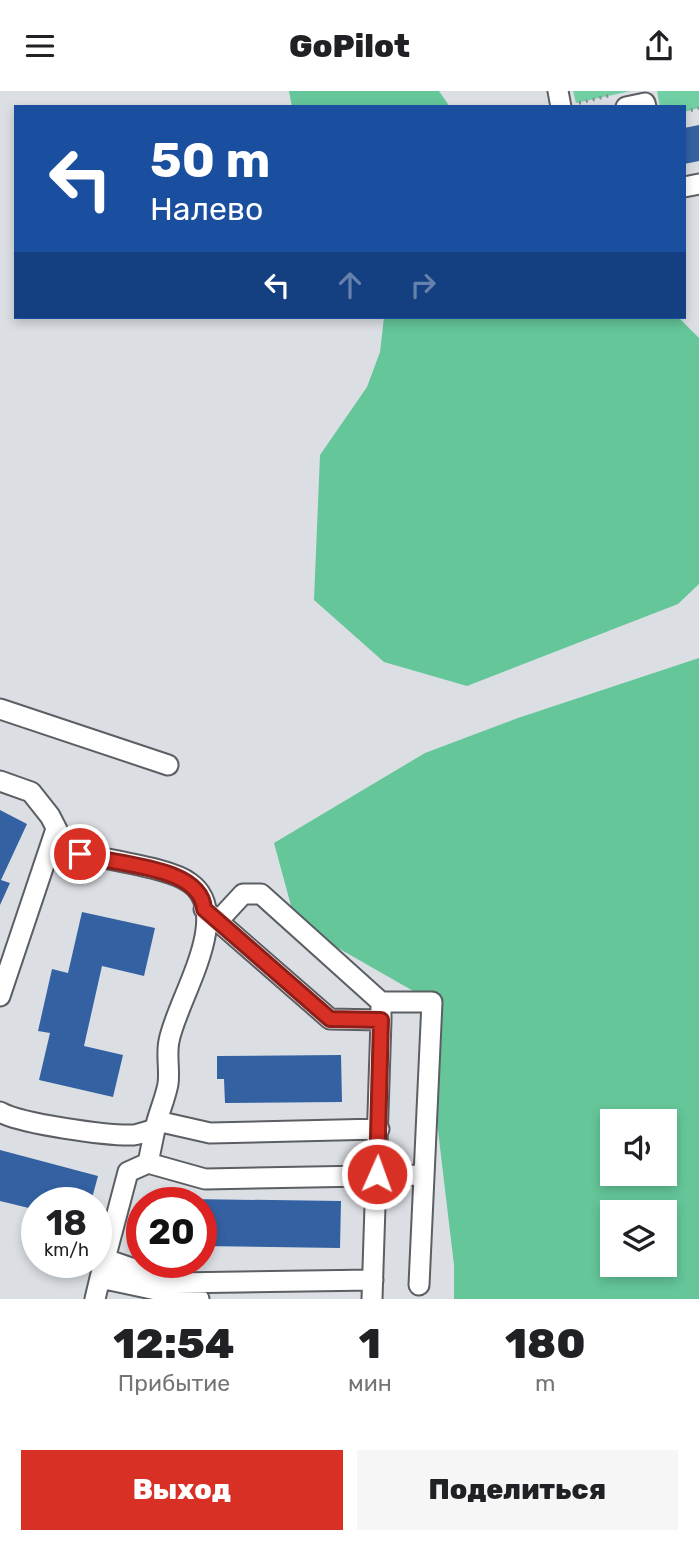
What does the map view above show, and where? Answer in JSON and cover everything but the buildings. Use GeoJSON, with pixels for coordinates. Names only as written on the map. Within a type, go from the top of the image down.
{"type":"FeatureCollection","features":[{"type":"Feature","properties":{"kind":"lane"},"geometry":{"type":"LineString","coordinates":[[558,91],[569,105]]}},
{"type":"Feature","properties":{"kind":"lane"},"geometry":{"type":"LineString","coordinates":[[623,100],[646,105]]}},
{"type":"Feature","properties":{"kind":"lane"},"geometry":{"type":"LineString","coordinates":[[0,709],[168,765]]}},
{"type":"Feature","properties":{"kind":"lane"},"geometry":{"type":"LineString","coordinates":[[0,781],[31,792],[50,816],[67,849],[190,883],[211,915],[330,1019],[432,1002],[419,1285]]}},
{"type":"Feature","properties":{"kind":"lane"},"geometry":{"type":"LineString","coordinates":[[0,996],[56,829]]}},
{"type":"Feature","properties":{"kind":"lane"},"geometry":{"type":"LineString","coordinates":[[112,1270],[175,1283],[372,1290],[381,1011],[261,894],[243,894],[211,915],[200,963],[182,996],[168,1042],[168,1081],[148,1163]]}},
{"type":"Feature","properties":{"kind":"lane"},"geometry":{"type":"LineString","coordinates":[[0,1112],[25,1122],[134,1135],[156,1125],[210,1133],[379,1129]]}},
{"type":"Feature","properties":{"kind":"lane"},"geometry":{"type":"LineString","coordinates":[[112,1231],[128,1172],[148,1163],[205,1178],[424,1175]]}},
{"type":"Feature","properties":{"kind":"lane"},"geometry":{"type":"LineString","coordinates":[[112,1271],[199,1299]]}},
{"type":"Feature","properties":{"kind":"lane"},"geometry":{"type":"LineString","coordinates":[[95,1299],[100,1278]]}},
{"type":"Feature","properties":{"kind":"path"},"geometry":{"type":"LineString","coordinates":[[569,105],[623,100]]}},
{"type":"Feature","properties":{"kind":"green space"},"geometry":{"type":"Polygon","coordinates":[[[289,91],[439,91],[449,105],[292,105],[289,91]]]}},
{"type":"Feature","properties":{"kind":"green space"},"geometry":{"type":"Polygon","coordinates":[[[573,91],[631,91],[576,103],[573,91]]]}},
{"type":"Feature","properties":{"kind":"green space"},"geometry":{"type":"Polygon","coordinates":[[[657,91],[699,91],[699,108],[686,111],[686,105],[660,105],[657,91]]]}},
{"type":"Feature","properties":{"kind":"green space"},"geometry":{"type":"Polygon","coordinates":[[[384,319],[680,319],[699,338],[699,584],[678,604],[467,686],[384,662],[314,600],[320,455],[367,387],[380,352],[384,319]]]}},
{"type":"Feature","properties":{"kind":"green space"},"geometry":{"type":"Polygon","coordinates":[[[699,658],[699,1299],[454,1299],[454,1265],[422,996],[296,924],[274,843],[425,753],[518,718],[699,658]]]}},
{"type":"Feature","properties":{"kind":"route"},"geometry":{"type":"LineString","coordinates":[[80,854],[171,875],[190,883],[204,901],[204,909],[330,1019],[381,1020],[377,1174]]}}]}
